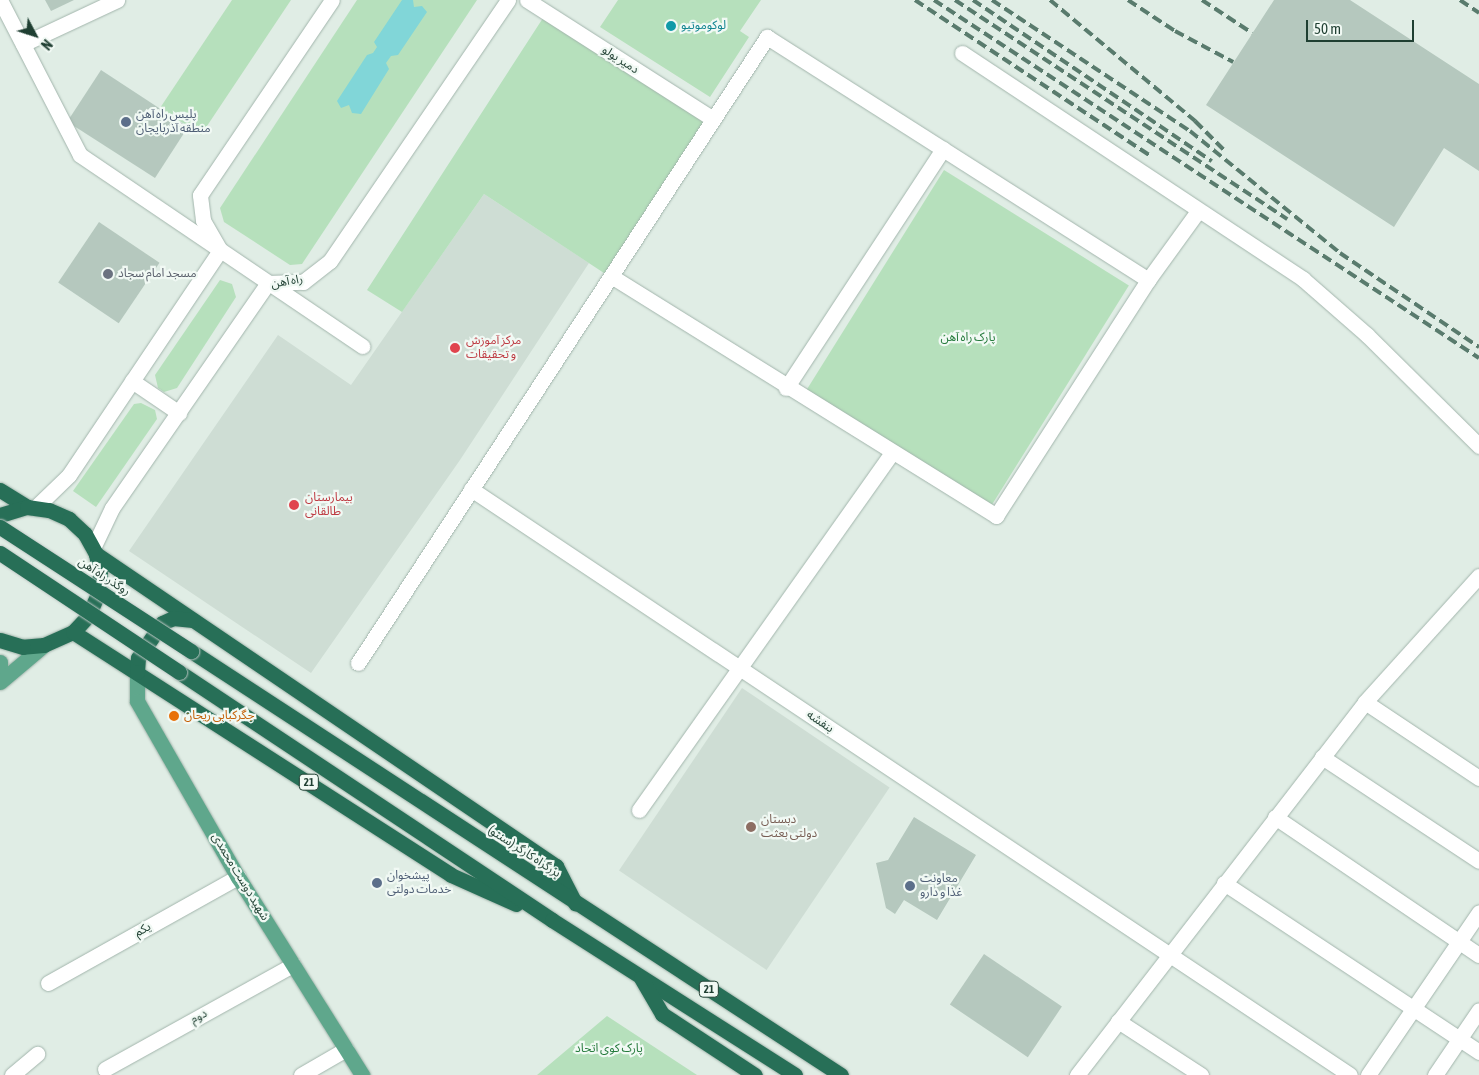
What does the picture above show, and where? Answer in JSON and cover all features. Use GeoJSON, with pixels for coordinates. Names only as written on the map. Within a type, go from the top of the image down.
{"type":"FeatureCollection","features":[{"type":"Feature","properties":{"kind":"highway"},"geometry":{"type":"LineString","coordinates":[[0,490],[31,508]]}},
{"type":"Feature","properties":{"kind":"highway"},"geometry":{"type":"LineString","coordinates":[[0,515],[31,508],[49,510],[69,519],[85,534],[94,551],[100,575],[97,596],[88,616],[73,632],[44,645],[23,647],[0,640]]}},
{"type":"Feature","properties":{"kind":"highway","name":"روگذر راه آهن"},"geometry":{"type":"LineString","coordinates":[[0,527],[191,652]]}},
{"type":"Feature","properties":{"kind":"highway"},"geometry":{"type":"LineString","coordinates":[[94,551],[556,866],[576,904]]}},
{"type":"Feature","properties":{"kind":"highway","name":"21"},"geometry":{"type":"LineString","coordinates":[[0,553],[552,920],[795,1075]]}},
{"type":"Feature","properties":{"kind":"highway"},"geometry":{"type":"LineString","coordinates":[[137,672],[138,658],[162,623],[182,617],[195,620]]}},
{"type":"Feature","properties":{"kind":"highway","name":"21"},"geometry":{"type":"LineString","coordinates":[[73,632],[451,875],[552,920]]}},
{"type":"Feature","properties":{"kind":"highway","name":"بزرگراه کارگر (سنتو)"},"geometry":{"type":"LineString","coordinates":[[191,652],[841,1075]]}},
{"type":"Feature","properties":{"kind":"highway"},"geometry":{"type":"LineString","coordinates":[[639,975],[662,1014],[755,1075]]}},
{"type":"Feature","properties":{"kind":"main road"},"geometry":{"type":"LineString","coordinates":[[0,682],[44,645]]}},
{"type":"Feature","properties":{"kind":"main road"},"geometry":{"type":"LineString","coordinates":[[0,662],[0,674]]}},
{"type":"Feature","properties":{"kind":"main road","name":"شهید دوست محمدی"},"geometry":{"type":"LineString","coordinates":[[137,672],[137,702],[238,877],[362,1075]]}},
{"type":"Feature","properties":{"kind":"street"},"geometry":{"type":"LineString","coordinates":[[0,0],[80,155],[362,346]]}},
{"type":"Feature","properties":{"kind":"street"},"geometry":{"type":"LineString","coordinates":[[23,44],[117,0]]}},
{"type":"Feature","properties":{"kind":"street"},"geometry":{"type":"LineString","coordinates":[[220,250],[203,220],[200,195],[332,0]]}},
{"type":"Feature","properties":{"kind":"street","name":"راه آهن"},"geometry":{"type":"LineString","coordinates":[[94,551],[112,508],[268,283],[303,282],[330,261],[508,0]]}},
{"type":"Feature","properties":{"kind":"street","name":"دمیر یولو"},"geometry":{"type":"LineString","coordinates":[[527,0],[713,119]]}},
{"type":"Feature","properties":{"kind":"street"},"geometry":{"type":"LineString","coordinates":[[358,663],[767,37],[1148,280]]}},
{"type":"Feature","properties":{"kind":"street"},"geometry":{"type":"LineString","coordinates":[[962,53],[1303,279],[1367,335],[1479,446]]}},
{"type":"Feature","properties":{"kind":"street"},"geometry":{"type":"LineString","coordinates":[[786,388],[943,149]]}},
{"type":"Feature","properties":{"kind":"street"},"geometry":{"type":"LineString","coordinates":[[611,276],[786,388],[996,516],[1148,280],[1198,211]]}},
{"type":"Feature","properties":{"kind":"street"},"geometry":{"type":"LineString","coordinates":[[31,508],[69,475],[220,250]]}},
{"type":"Feature","properties":{"kind":"street"},"geometry":{"type":"LineString","coordinates":[[132,381],[179,413]]}},
{"type":"Feature","properties":{"kind":"street"},"geometry":{"type":"LineString","coordinates":[[639,810],[892,453]]}},
{"type":"Feature","properties":{"kind":"street","name":"بنفشه"},"geometry":{"type":"LineString","coordinates":[[472,489],[1350,1075]]}},
{"type":"Feature","properties":{"kind":"street"},"geometry":{"type":"LineString","coordinates":[[1077,1075],[1365,702],[1479,576]]}},
{"type":"Feature","properties":{"kind":"street"},"geometry":{"type":"LineString","coordinates":[[1365,702],[1479,778]]}},
{"type":"Feature","properties":{"kind":"street"},"geometry":{"type":"LineString","coordinates":[[1322,757],[1479,860]]}},
{"type":"Feature","properties":{"kind":"street"},"geometry":{"type":"LineString","coordinates":[[1275,817],[1479,955]]}},
{"type":"Feature","properties":{"kind":"street","name":"یکم"},"geometry":{"type":"LineString","coordinates":[[48,983],[238,877]]}},
{"type":"Feature","properties":{"kind":"street"},"geometry":{"type":"LineString","coordinates":[[1224,884],[1479,1052]]}},
{"type":"Feature","properties":{"kind":"street"},"geometry":{"type":"LineString","coordinates":[[1368,1075],[1479,912]]}},
{"type":"Feature","properties":{"kind":"street","name":"دوم"},"geometry":{"type":"LineString","coordinates":[[105,1069],[293,964]]}},
{"type":"Feature","properties":{"kind":"street"},"geometry":{"type":"LineString","coordinates":[[1435,1075],[1479,1010]]}},
{"type":"Feature","properties":{"kind":"street"},"geometry":{"type":"LineString","coordinates":[[1118,1021],[1201,1075]]}},
{"type":"Feature","properties":{"kind":"street"},"geometry":{"type":"LineString","coordinates":[[301,1075],[346,1049]]}},
{"type":"Feature","properties":{"kind":"street"},"geometry":{"type":"LineString","coordinates":[[12,1075],[37,1054]]}},
{"type":"Feature","properties":{"kind":"shaded area","name":"بیمارستان طالقانی"},"geometry":{"type":"Polygon","coordinates":[[[484,194],[589,263],[460,460],[311,673],[129,551],[278,335],[351,385],[484,194]]]}},
{"type":"Feature","properties":{"kind":"shaded area","name":"دبستان دولتی بعثت"},"geometry":{"type":"Polygon","coordinates":[[[742,688],[890,788],[767,970],[619,870],[742,688]]]}},
{"type":"Feature","properties":{"kind":"green space"},"geometry":{"type":"Polygon","coordinates":[[[232,0],[291,0],[201,135],[160,108],[232,0]]]}},
{"type":"Feature","properties":{"kind":"green space"},"geometry":{"type":"Polygon","coordinates":[[[357,0],[477,0],[302,264],[290,265],[224,222],[220,208],[357,0]]]}},
{"type":"Feature","properties":{"kind":"green space"},"geometry":{"type":"Polygon","coordinates":[[[618,0],[761,0],[740,31],[749,37],[710,97],[600,27],[618,0]]]}},
{"type":"Feature","properties":{"kind":"green space"},"geometry":{"type":"Polygon","coordinates":[[[543,18],[707,121],[607,275],[484,194],[402,312],[367,290],[543,18]]]}},
{"type":"Feature","properties":{"kind":"green space","name":"پارک راه آهن"},"geometry":{"type":"Polygon","coordinates":[[[944,170],[1129,286],[991,506],[806,390],[944,170]]]}},
{"type":"Feature","properties":{"kind":"green space"},"geometry":{"type":"Polygon","coordinates":[[[220,280],[232,284],[236,297],[177,388],[164,392],[158,388],[155,375],[220,280]]]}},
{"type":"Feature","properties":{"kind":"green space"},"geometry":{"type":"Polygon","coordinates":[[[141,403],[155,410],[157,419],[96,507],[73,491],[134,404],[141,403]]]}},
{"type":"Feature","properties":{"kind":"green space","name":"پارک کوی اتحاد"},"geometry":{"type":"Polygon","coordinates":[[[607,1016],[697,1075],[537,1075],[607,1016]]]}},
{"type":"Feature","properties":{"kind":"water"},"geometry":{"type":"Polygon","coordinates":[[[402,0],[413,0],[414,7],[422,6],[427,12],[398,55],[391,56],[386,63],[389,69],[361,114],[352,113],[349,105],[341,108],[337,101],[367,55],[373,53],[377,47],[374,42],[402,0]]]}},
{"type":"Feature","properties":{"kind":"building"},"geometry":{"type":"Polygon","coordinates":[[[45,0],[74,0],[51,11],[45,0]]]}},
{"type":"Feature","properties":{"kind":"building"},"geometry":{"type":"Polygon","coordinates":[[[1274,0],[1350,0],[1479,84],[1479,171],[1444,148],[1394,227],[1206,105],[1274,0]]]}},
{"type":"Feature","properties":{"kind":"building","name":"پلیس راه آهن منطقه آذربایجان"},"geometry":{"type":"Polygon","coordinates":[[[101,70],[188,127],[155,178],[74,126],[69,119],[101,70]]]}},
{"type":"Feature","properties":{"kind":"building","name":"مسجد امام سجاد"},"geometry":{"type":"Polygon","coordinates":[[[99,222],[160,263],[119,323],[58,283],[99,222]]]}},
{"type":"Feature","properties":{"kind":"building"},"geometry":{"type":"Polygon","coordinates":[[[914,817],[976,855],[937,920],[904,900],[895,914],[886,908],[876,863],[888,860],[914,817]]]}},
{"type":"Feature","properties":{"kind":"building"},"geometry":{"type":"Polygon","coordinates":[[[984,954],[1062,1007],[1028,1057],[950,1005],[984,954]]]}},
{"type":"Feature","properties":{"kind":"railway"},"geometry":{"type":"LineString","coordinates":[[915,0],[1152,157]]}},
{"type":"Feature","properties":{"kind":"railway"},"geometry":{"type":"LineString","coordinates":[[934,0],[1479,358]]}},
{"type":"Feature","properties":{"kind":"railway"},"geometry":{"type":"LineString","coordinates":[[955,0],[1287,219]]}},
{"type":"Feature","properties":{"kind":"railway"},"geometry":{"type":"LineString","coordinates":[[973,0],[1212,161]]}},
{"type":"Feature","properties":{"kind":"railway"},"geometry":{"type":"LineString","coordinates":[[992,0],[1190,131],[1340,253],[1479,347]]}},
{"type":"Feature","properties":{"kind":"railway"},"geometry":{"type":"LineString","coordinates":[[1050,0],[1195,121],[1224,150]]}},
{"type":"Feature","properties":{"kind":"railway"},"geometry":{"type":"LineString","coordinates":[[1128,0],[1175,31],[1233,62]]}},
{"type":"Feature","properties":{"kind":"railway"},"geometry":{"type":"LineString","coordinates":[[1202,0],[1252,33]]}},
{"type":"Feature","properties":{"kind":"railway"},"geometry":{"type":"LineString","coordinates":[[1460,0],[1479,13]]}},
{"type":"Feature","properties":{"kind":"place","name":"لوکوموتیو"},"geometry":{"type":"Point","coordinates":[671,26]}},
{"type":"Feature","properties":{"kind":"place","name":"پلیس راه آهن منطقه آذربایجان"},"geometry":{"type":"Point","coordinates":[126,122]}},
{"type":"Feature","properties":{"kind":"place","name":"مسجد امام سجاد"},"geometry":{"type":"Point","coordinates":[108,274]}},
{"type":"Feature","properties":{"kind":"place","name":"مرکز آموزش و تحقیقات"},"geometry":{"type":"Point","coordinates":[455,348]}},
{"type":"Feature","properties":{"kind":"place","name":"بیمارستان طالقانی"},"geometry":{"type":"Point","coordinates":[294,505]}},
{"type":"Feature","properties":{"kind":"place","name":"جگرکبابی ریحان"},"geometry":{"type":"Point","coordinates":[174,716]}},
{"type":"Feature","properties":{"kind":"place","name":"دبستان دولتی بعثت"},"geometry":{"type":"Point","coordinates":[751,827]}},
{"type":"Feature","properties":{"kind":"place","name":"پیشخوان خدمات دولتی"},"geometry":{"type":"Point","coordinates":[377,883]}},
{"type":"Feature","properties":{"kind":"place","name":"معاونت غذا و دارو"},"geometry":{"type":"Point","coordinates":[910,886]}}]}
